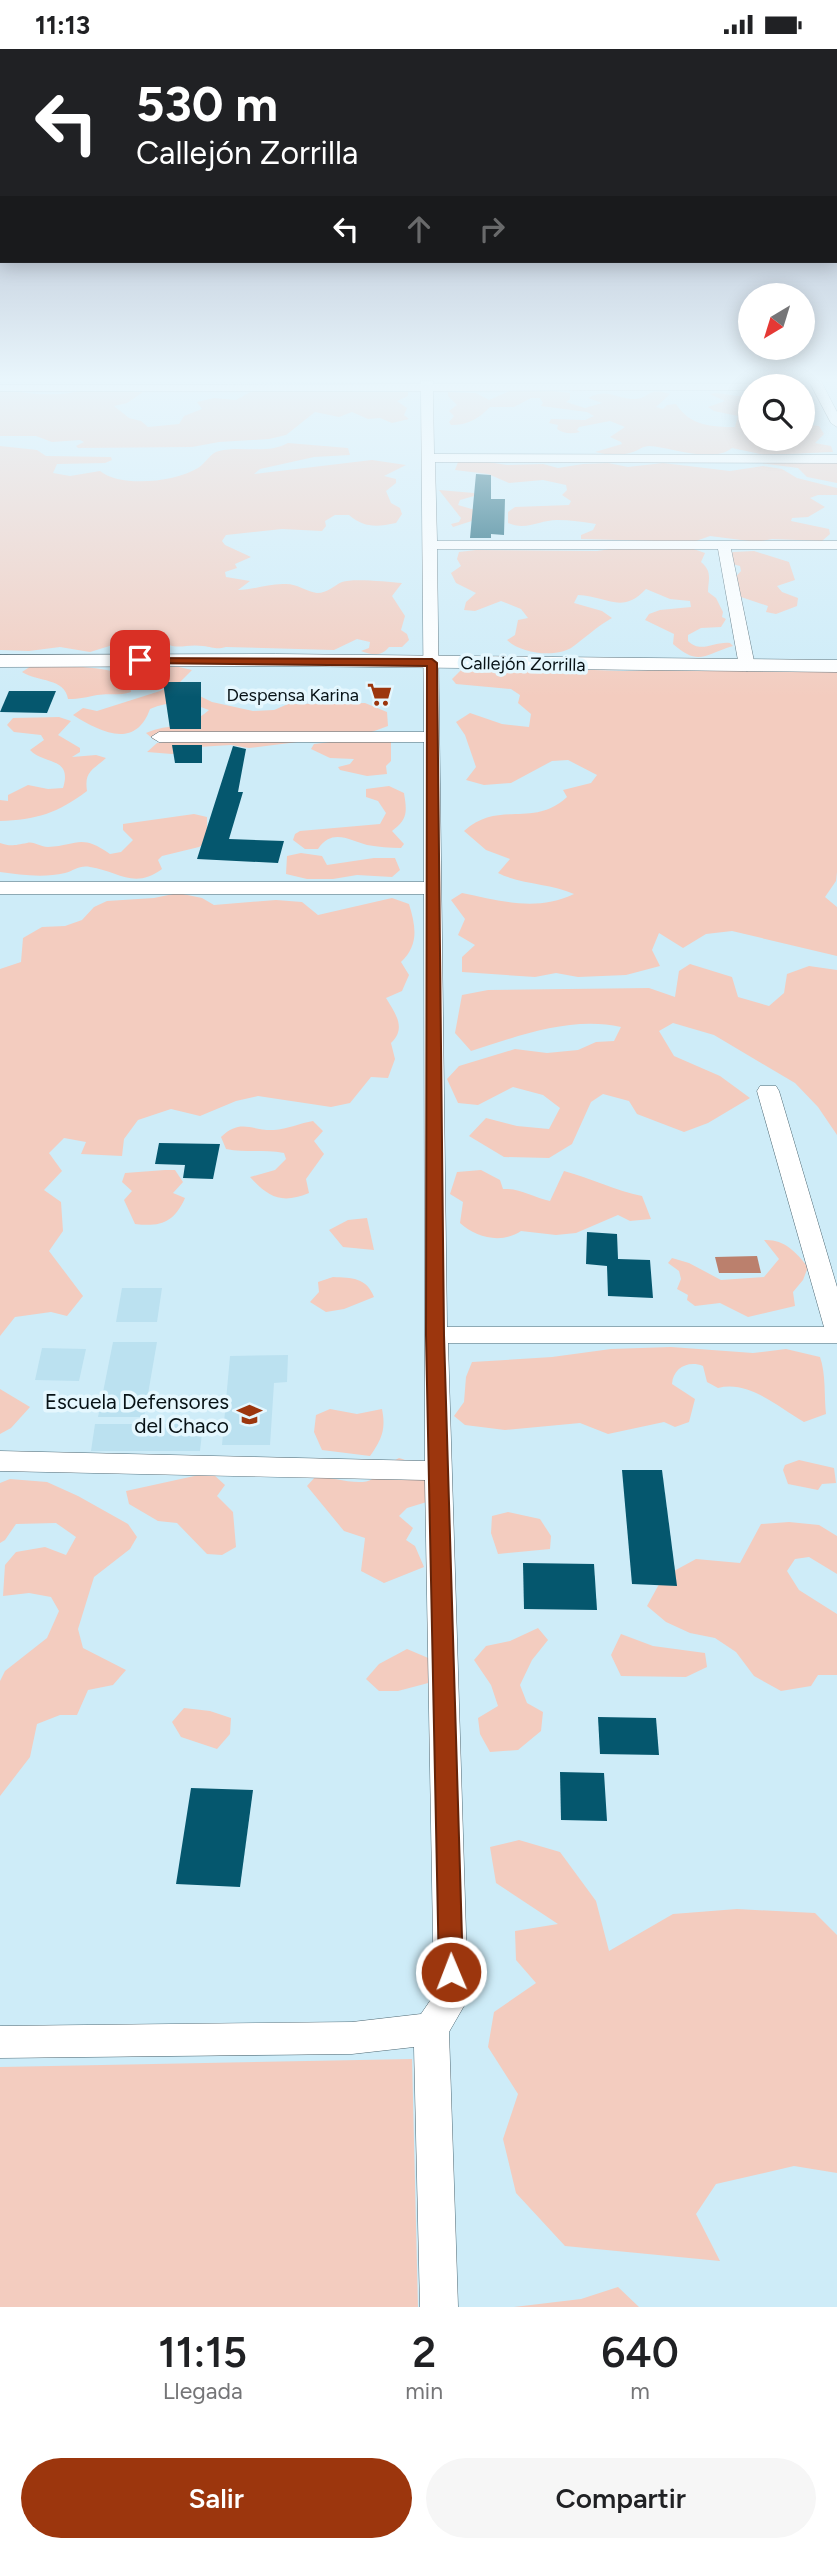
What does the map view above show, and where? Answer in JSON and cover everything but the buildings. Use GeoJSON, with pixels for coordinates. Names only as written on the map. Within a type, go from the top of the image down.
{"type":"FeatureCollection","features":[{"type":"Feature","properties":{"kind":"street"},"geometry":{"type":"LineString","coordinates":[[429,486],[435,1335],[451,1999],[431,2029],[439,2307]]}},
{"type":"Feature","properties":{"kind":"street"},"geometry":{"type":"LineString","coordinates":[[429,545],[837,545]]}},
{"type":"Feature","properties":{"kind":"street"},"geometry":{"type":"LineString","coordinates":[[724,546],[747,666]]}},
{"type":"Feature","properties":{"kind":"street","name":"Callejón Zorrilla"},"geometry":{"type":"LineString","coordinates":[[0,660],[837,667]]}},
{"type":"Feature","properties":{"kind":"street"},"geometry":{"type":"LineString","coordinates":[[159,737],[432,737]]}},
{"type":"Feature","properties":{"kind":"street"},"geometry":{"type":"LineString","coordinates":[[0,888],[432,888]]}},
{"type":"Feature","properties":{"kind":"street"},"geometry":{"type":"LineString","coordinates":[[768,1091],[837,1329]]}},
{"type":"Feature","properties":{"kind":"street"},"geometry":{"type":"LineString","coordinates":[[435,1335],[837,1335]]}},
{"type":"Feature","properties":{"kind":"street"},"geometry":{"type":"LineString","coordinates":[[0,1461],[440,1471]]}},
{"type":"Feature","properties":{"kind":"street"},"geometry":{"type":"LineString","coordinates":[[0,2042],[352,2038],[431,2029]]}},
{"type":"Feature","properties":{"kind":"shaded area"},"geometry":{"type":"Polygon","coordinates":[[[0,486],[392,486],[386,491],[391,503],[400,508],[402,514],[396,523],[371,525],[349,515],[335,515],[325,521],[326,526],[322,531],[282,529],[226,535],[222,541],[251,557],[235,564],[237,568],[225,572],[226,577],[250,581],[238,590],[286,584],[317,593],[347,581],[402,583],[392,596],[405,616],[401,630],[407,634],[409,640],[402,647],[389,647],[379,654],[372,654],[361,651],[369,648],[370,642],[357,639],[334,650],[175,646],[158,638],[146,649],[116,644],[90,652],[60,647],[29,651],[0,650],[0,486]]]}},
{"type":"Feature","properties":{"kind":"shaded area"},"geometry":{"type":"Polygon","coordinates":[[[566,486],[830,486],[837,488],[837,495],[810,498],[825,507],[808,517],[792,518],[791,521],[829,529],[830,534],[822,541],[772,539],[757,542],[710,536],[693,542],[581,539],[581,535],[593,530],[596,524],[557,520],[527,526],[508,523],[508,512],[515,507],[569,505],[571,501],[562,495],[567,490],[566,486]]]}},
{"type":"Feature","properties":{"kind":"shaded area"},"geometry":{"type":"Polygon","coordinates":[[[439,490],[474,493],[474,496],[460,500],[458,505],[475,510],[478,519],[453,527],[451,524],[459,522],[461,518],[439,490]]]}},
{"type":"Feature","properties":{"kind":"shaded area"},"geometry":{"type":"Polygon","coordinates":[[[631,546],[685,546],[705,553],[701,562],[708,573],[708,592],[716,598],[723,612],[722,617],[726,619],[721,627],[701,628],[688,635],[688,641],[698,647],[724,643],[733,646],[702,657],[682,651],[673,644],[674,634],[645,620],[649,614],[660,610],[691,607],[690,601],[670,599],[646,589],[637,597],[622,603],[578,595],[574,603],[602,611],[612,618],[564,651],[528,651],[507,640],[515,635],[518,620],[528,618],[521,609],[501,601],[475,611],[464,610],[466,602],[476,593],[456,583],[451,573],[461,566],[457,559],[459,552],[597,551],[631,546]]]}},
{"type":"Feature","properties":{"kind":"shaded area"},"geometry":{"type":"Polygon","coordinates":[[[754,551],[789,562],[795,580],[777,586],[782,592],[798,598],[797,606],[776,614],[766,612],[768,606],[741,597],[731,582],[741,571],[740,566],[728,563],[725,558],[733,552],[754,551]]]}},
{"type":"Feature","properties":{"kind":"shaded area"},"geometry":{"type":"Polygon","coordinates":[[[50,665],[120,673],[129,677],[131,692],[68,699],[62,687],[22,672],[31,666],[50,665]]]}},
{"type":"Feature","properties":{"kind":"shaded area"},"geometry":{"type":"Polygon","coordinates":[[[170,665],[192,670],[177,685],[212,702],[253,711],[274,710],[288,704],[365,703],[387,712],[388,726],[369,733],[249,748],[231,745],[198,747],[172,754],[147,752],[157,743],[181,739],[180,736],[154,740],[146,733],[185,724],[209,710],[180,703],[158,706],[150,709],[143,722],[126,734],[105,731],[73,715],[83,708],[97,711],[166,688],[163,677],[148,669],[170,665]]]}},
{"type":"Feature","properties":{"kind":"shaded area"},"geometry":{"type":"Polygon","coordinates":[[[837,665],[837,872],[836,881],[825,897],[837,907],[837,956],[732,931],[706,934],[683,948],[659,933],[652,950],[660,966],[626,975],[578,977],[556,973],[535,977],[462,972],[462,957],[475,945],[458,935],[465,919],[451,900],[462,893],[505,902],[532,904],[546,903],[574,894],[498,873],[510,859],[486,850],[464,831],[490,817],[541,811],[554,806],[567,797],[563,790],[591,783],[597,775],[568,760],[552,761],[511,783],[484,785],[466,780],[476,767],[465,735],[456,722],[470,713],[502,724],[529,727],[531,714],[518,703],[520,695],[511,689],[456,684],[452,679],[461,670],[475,666],[623,671],[837,665]]]}},
{"type":"Feature","properties":{"kind":"shaded area"},"geometry":{"type":"Polygon","coordinates":[[[59,717],[71,721],[58,735],[80,748],[80,752],[72,757],[96,755],[106,758],[88,775],[87,791],[66,805],[36,817],[0,821],[0,800],[8,801],[8,795],[28,785],[48,789],[63,788],[65,778],[60,766],[30,750],[44,740],[41,735],[14,732],[7,725],[13,718],[59,717]]]}},
{"type":"Feature","properties":{"kind":"shaded area"},"geometry":{"type":"Polygon","coordinates":[[[346,740],[391,742],[391,761],[386,766],[387,774],[367,776],[340,770],[338,767],[350,764],[354,759],[330,758],[311,749],[314,744],[346,740]]]}},
{"type":"Feature","properties":{"kind":"shaded area"},"geometry":{"type":"Polygon","coordinates":[[[389,786],[404,793],[405,815],[392,831],[404,844],[401,848],[367,845],[335,837],[318,849],[305,849],[293,840],[295,834],[300,831],[380,824],[386,813],[378,801],[366,797],[366,789],[389,786]]]}},
{"type":"Feature","properties":{"kind":"shaded area"},"geometry":{"type":"Polygon","coordinates":[[[194,814],[207,817],[207,829],[218,836],[199,847],[162,856],[158,860],[162,869],[143,878],[134,879],[86,867],[49,875],[0,872],[0,843],[32,843],[48,847],[85,842],[110,854],[121,852],[133,840],[123,830],[123,824],[194,814]]]}},
{"type":"Feature","properties":{"kind":"shaded area"},"geometry":{"type":"Polygon","coordinates":[[[301,853],[322,856],[327,865],[374,858],[395,858],[400,870],[392,877],[357,875],[307,879],[286,874],[287,856],[301,853]]]}},
{"type":"Feature","properties":{"kind":"shaded area"},"geometry":{"type":"Polygon","coordinates":[[[178,893],[202,898],[214,905],[276,900],[302,902],[318,915],[392,898],[409,904],[414,935],[411,949],[401,962],[409,975],[402,991],[386,998],[399,1026],[391,1043],[395,1059],[388,1078],[371,1077],[350,1103],[331,1107],[258,1096],[236,1101],[200,1116],[171,1109],[138,1120],[124,1139],[122,1156],[81,1154],[86,1142],[64,1138],[49,1153],[62,1171],[44,1190],[61,1202],[63,1231],[49,1251],[83,1296],[67,1316],[51,1312],[15,1317],[0,1336],[0,969],[21,962],[23,938],[42,927],[65,926],[82,920],[94,907],[107,901],[154,898],[178,893]]]}},
{"type":"Feature","properties":{"kind":"shaded area"},"geometry":{"type":"Polygon","coordinates":[[[690,964],[732,977],[738,997],[769,1006],[784,993],[787,974],[809,966],[837,970],[837,1135],[818,1107],[795,1083],[714,1035],[673,1023],[659,1031],[674,1056],[720,1076],[750,1098],[708,1123],[684,1132],[637,1114],[629,1101],[603,1094],[591,1102],[572,1144],[549,1158],[504,1157],[469,1136],[486,1118],[517,1126],[549,1129],[560,1108],[543,1095],[513,1087],[478,1105],[458,1103],[447,1079],[459,1066],[515,1049],[547,1053],[578,1050],[596,1042],[614,1041],[621,1027],[583,1024],[545,1029],[471,1051],[455,1033],[462,995],[488,990],[649,988],[675,997],[679,971],[690,964]]]}},
{"type":"Feature","properties":{"kind":"shaded area"},"geometry":{"type":"Polygon","coordinates":[[[313,1121],[323,1131],[314,1141],[324,1154],[306,1179],[309,1193],[291,1198],[270,1194],[250,1177],[275,1170],[286,1159],[284,1153],[226,1149],[221,1137],[234,1128],[274,1130],[313,1121]]]}},
{"type":"Feature","properties":{"kind":"shaded area"},"geometry":{"type":"Polygon","coordinates":[[[175,1170],[183,1182],[173,1193],[185,1198],[181,1206],[171,1218],[159,1224],[135,1224],[124,1200],[132,1191],[122,1182],[125,1173],[175,1170]]]}},
{"type":"Feature","properties":{"kind":"shaded area"},"geometry":{"type":"Polygon","coordinates":[[[481,1170],[500,1180],[503,1189],[521,1191],[550,1201],[564,1171],[642,1196],[651,1219],[630,1221],[618,1215],[576,1233],[556,1235],[521,1231],[498,1238],[481,1236],[460,1223],[463,1202],[450,1194],[457,1172],[481,1170]]]}},
{"type":"Feature","properties":{"kind":"shaded area"},"geometry":{"type":"Polygon","coordinates":[[[367,1218],[374,1250],[343,1247],[329,1230],[348,1220],[367,1218]]]}},
{"type":"Feature","properties":{"kind":"shaded area"},"geometry":{"type":"Polygon","coordinates":[[[764,1240],[789,1247],[808,1267],[803,1280],[793,1292],[795,1306],[748,1317],[720,1303],[695,1306],[687,1300],[688,1295],[677,1289],[681,1279],[679,1271],[668,1263],[672,1258],[689,1263],[721,1280],[764,1277],[779,1259],[764,1240]]]}},
{"type":"Feature","properties":{"kind":"shaded area"},"geometry":{"type":"Polygon","coordinates":[[[757,1256],[761,1273],[719,1273],[715,1257],[757,1256]]]}},
{"type":"Feature","properties":{"kind":"shaded area"},"geometry":{"type":"Polygon","coordinates":[[[333,1277],[352,1278],[363,1282],[374,1297],[344,1309],[326,1312],[310,1302],[319,1292],[318,1282],[333,1277]]]}},
{"type":"Feature","properties":{"kind":"shaded area"},"geometry":{"type":"Polygon","coordinates":[[[122,1288],[162,1288],[157,1322],[116,1322],[122,1288]]]}},
{"type":"Feature","properties":{"kind":"shaded area"},"geometry":{"type":"Polygon","coordinates":[[[113,1342],[157,1342],[144,1417],[98,1417],[113,1342]]]}},
{"type":"Feature","properties":{"kind":"shaded area"},"geometry":{"type":"Polygon","coordinates":[[[671,1347],[753,1353],[786,1349],[820,1357],[826,1414],[804,1422],[752,1391],[718,1388],[707,1382],[703,1366],[692,1364],[682,1367],[673,1378],[672,1384],[695,1399],[689,1422],[675,1427],[664,1422],[608,1434],[580,1423],[505,1430],[465,1425],[454,1416],[464,1402],[466,1377],[472,1362],[552,1357],[611,1349],[671,1347]]]}},
{"type":"Feature","properties":{"kind":"shaded area"},"geometry":{"type":"Polygon","coordinates":[[[42,1348],[86,1349],[79,1381],[35,1380],[42,1348]]]}},
{"type":"Feature","properties":{"kind":"shaded area","name":"Escuela Defensores del Chaco"},"geometry":{"type":"Polygon","coordinates":[[[288,1355],[287,1382],[274,1383],[270,1445],[222,1445],[230,1356],[288,1355]]]}},
{"type":"Feature","properties":{"kind":"shaded area"},"geometry":{"type":"Polygon","coordinates":[[[0,1389],[30,1407],[11,1428],[0,1434],[0,1389]]]}},
{"type":"Feature","properties":{"kind":"shaded area"},"geometry":{"type":"Polygon","coordinates":[[[330,1409],[357,1414],[382,1409],[382,1434],[370,1456],[322,1450],[314,1432],[316,1415],[330,1409]]]}},
{"type":"Feature","properties":{"kind":"shaded area"},"geometry":{"type":"Polygon","coordinates":[[[95,1424],[203,1424],[200,1451],[91,1451],[95,1424]]]}},
{"type":"Feature","properties":{"kind":"shaded area"},"geometry":{"type":"Polygon","coordinates":[[[399,1458],[419,1468],[428,1485],[430,1501],[407,1508],[399,1516],[413,1528],[406,1540],[415,1546],[424,1567],[384,1583],[361,1571],[365,1538],[344,1531],[307,1486],[316,1476],[353,1482],[367,1481],[399,1458]]]}},
{"type":"Feature","properties":{"kind":"shaded area"},"geometry":{"type":"Polygon","coordinates":[[[799,1460],[834,1468],[836,1483],[822,1484],[818,1490],[788,1484],[783,1470],[785,1465],[799,1460]]]}},
{"type":"Feature","properties":{"kind":"shaded area"},"geometry":{"type":"Polygon","coordinates":[[[208,1473],[225,1485],[217,1496],[233,1512],[236,1547],[222,1555],[207,1554],[177,1523],[158,1521],[129,1504],[126,1491],[208,1473]]]}},
{"type":"Feature","properties":{"kind":"shaded area"},"geometry":{"type":"Polygon","coordinates":[[[10,1479],[47,1482],[78,1496],[128,1524],[137,1537],[130,1549],[94,1577],[78,1629],[83,1648],[126,1670],[113,1685],[88,1690],[77,1715],[60,1715],[37,1724],[30,1757],[0,1796],[0,1681],[5,1671],[47,1638],[59,1611],[51,1597],[29,1593],[3,1596],[5,1565],[16,1552],[45,1547],[66,1555],[76,1537],[56,1523],[16,1524],[0,1543],[0,1483],[10,1479]]]}},
{"type":"Feature","properties":{"kind":"shaded area"},"geometry":{"type":"Polygon","coordinates":[[[508,1512],[540,1519],[551,1536],[550,1549],[498,1554],[491,1533],[492,1516],[508,1512]]]}},
{"type":"Feature","properties":{"kind":"shaded area"},"geometry":{"type":"Polygon","coordinates":[[[789,1522],[819,1525],[837,1536],[837,1574],[809,1557],[795,1559],[787,1571],[799,1590],[837,1614],[837,1675],[818,1675],[811,1686],[781,1691],[754,1676],[736,1652],[715,1638],[690,1633],[666,1622],[647,1606],[663,1577],[696,1559],[740,1563],[761,1524],[789,1522]]]}},
{"type":"Feature","properties":{"kind":"shaded area"},"geometry":{"type":"Polygon","coordinates":[[[538,1628],[548,1640],[532,1660],[520,1685],[527,1703],[543,1712],[541,1731],[518,1750],[490,1752],[480,1734],[478,1718],[498,1706],[491,1685],[474,1660],[486,1646],[510,1641],[538,1628]]]}},
{"type":"Feature","properties":{"kind":"shaded area"},"geometry":{"type":"Polygon","coordinates":[[[621,1634],[653,1646],[705,1653],[707,1667],[686,1677],[621,1676],[611,1655],[621,1634]]]}},
{"type":"Feature","properties":{"kind":"shaded area"},"geometry":{"type":"Polygon","coordinates":[[[407,1649],[433,1660],[432,1682],[398,1691],[379,1691],[366,1679],[379,1664],[407,1649]]]}},
{"type":"Feature","properties":{"kind":"shaded area"},"geometry":{"type":"Polygon","coordinates":[[[184,1708],[210,1711],[231,1718],[230,1734],[217,1749],[181,1737],[172,1722],[184,1708]]]}},
{"type":"Feature","properties":{"kind":"shaded area"},"geometry":{"type":"Polygon","coordinates":[[[519,1840],[560,1852],[596,1901],[609,1951],[673,1914],[737,1909],[815,1913],[837,1935],[837,2173],[794,2166],[716,2184],[696,2214],[720,2261],[565,2246],[516,2193],[503,2139],[518,2094],[488,2047],[494,2012],[536,1983],[516,1960],[515,1931],[558,1924],[496,1883],[490,1847],[519,1840]]]}},
{"type":"Feature","properties":{"kind":"shaded area"},"geometry":{"type":"Polygon","coordinates":[[[412,2059],[418,2307],[0,2307],[0,2067],[412,2059]]]}},
{"type":"Feature","properties":{"kind":"shaded area"},"geometry":{"type":"Polygon","coordinates":[[[618,2287],[639,2307],[514,2307],[581,2299],[618,2287]]]}},
{"type":"Feature","properties":{"kind":"place","name":"Despensa Karina"},"geometry":{"type":"Point","coordinates":[379,695]}},
{"type":"Feature","properties":{"kind":"place","name":"Escuela Defensores del Chaco"},"geometry":{"type":"Point","coordinates":[249,1414]}},
{"type":"Feature","properties":{"kind":"route"},"geometry":{"type":"LineString","coordinates":[[140,660],[432,663],[435,1335],[451,1972]]}}]}
